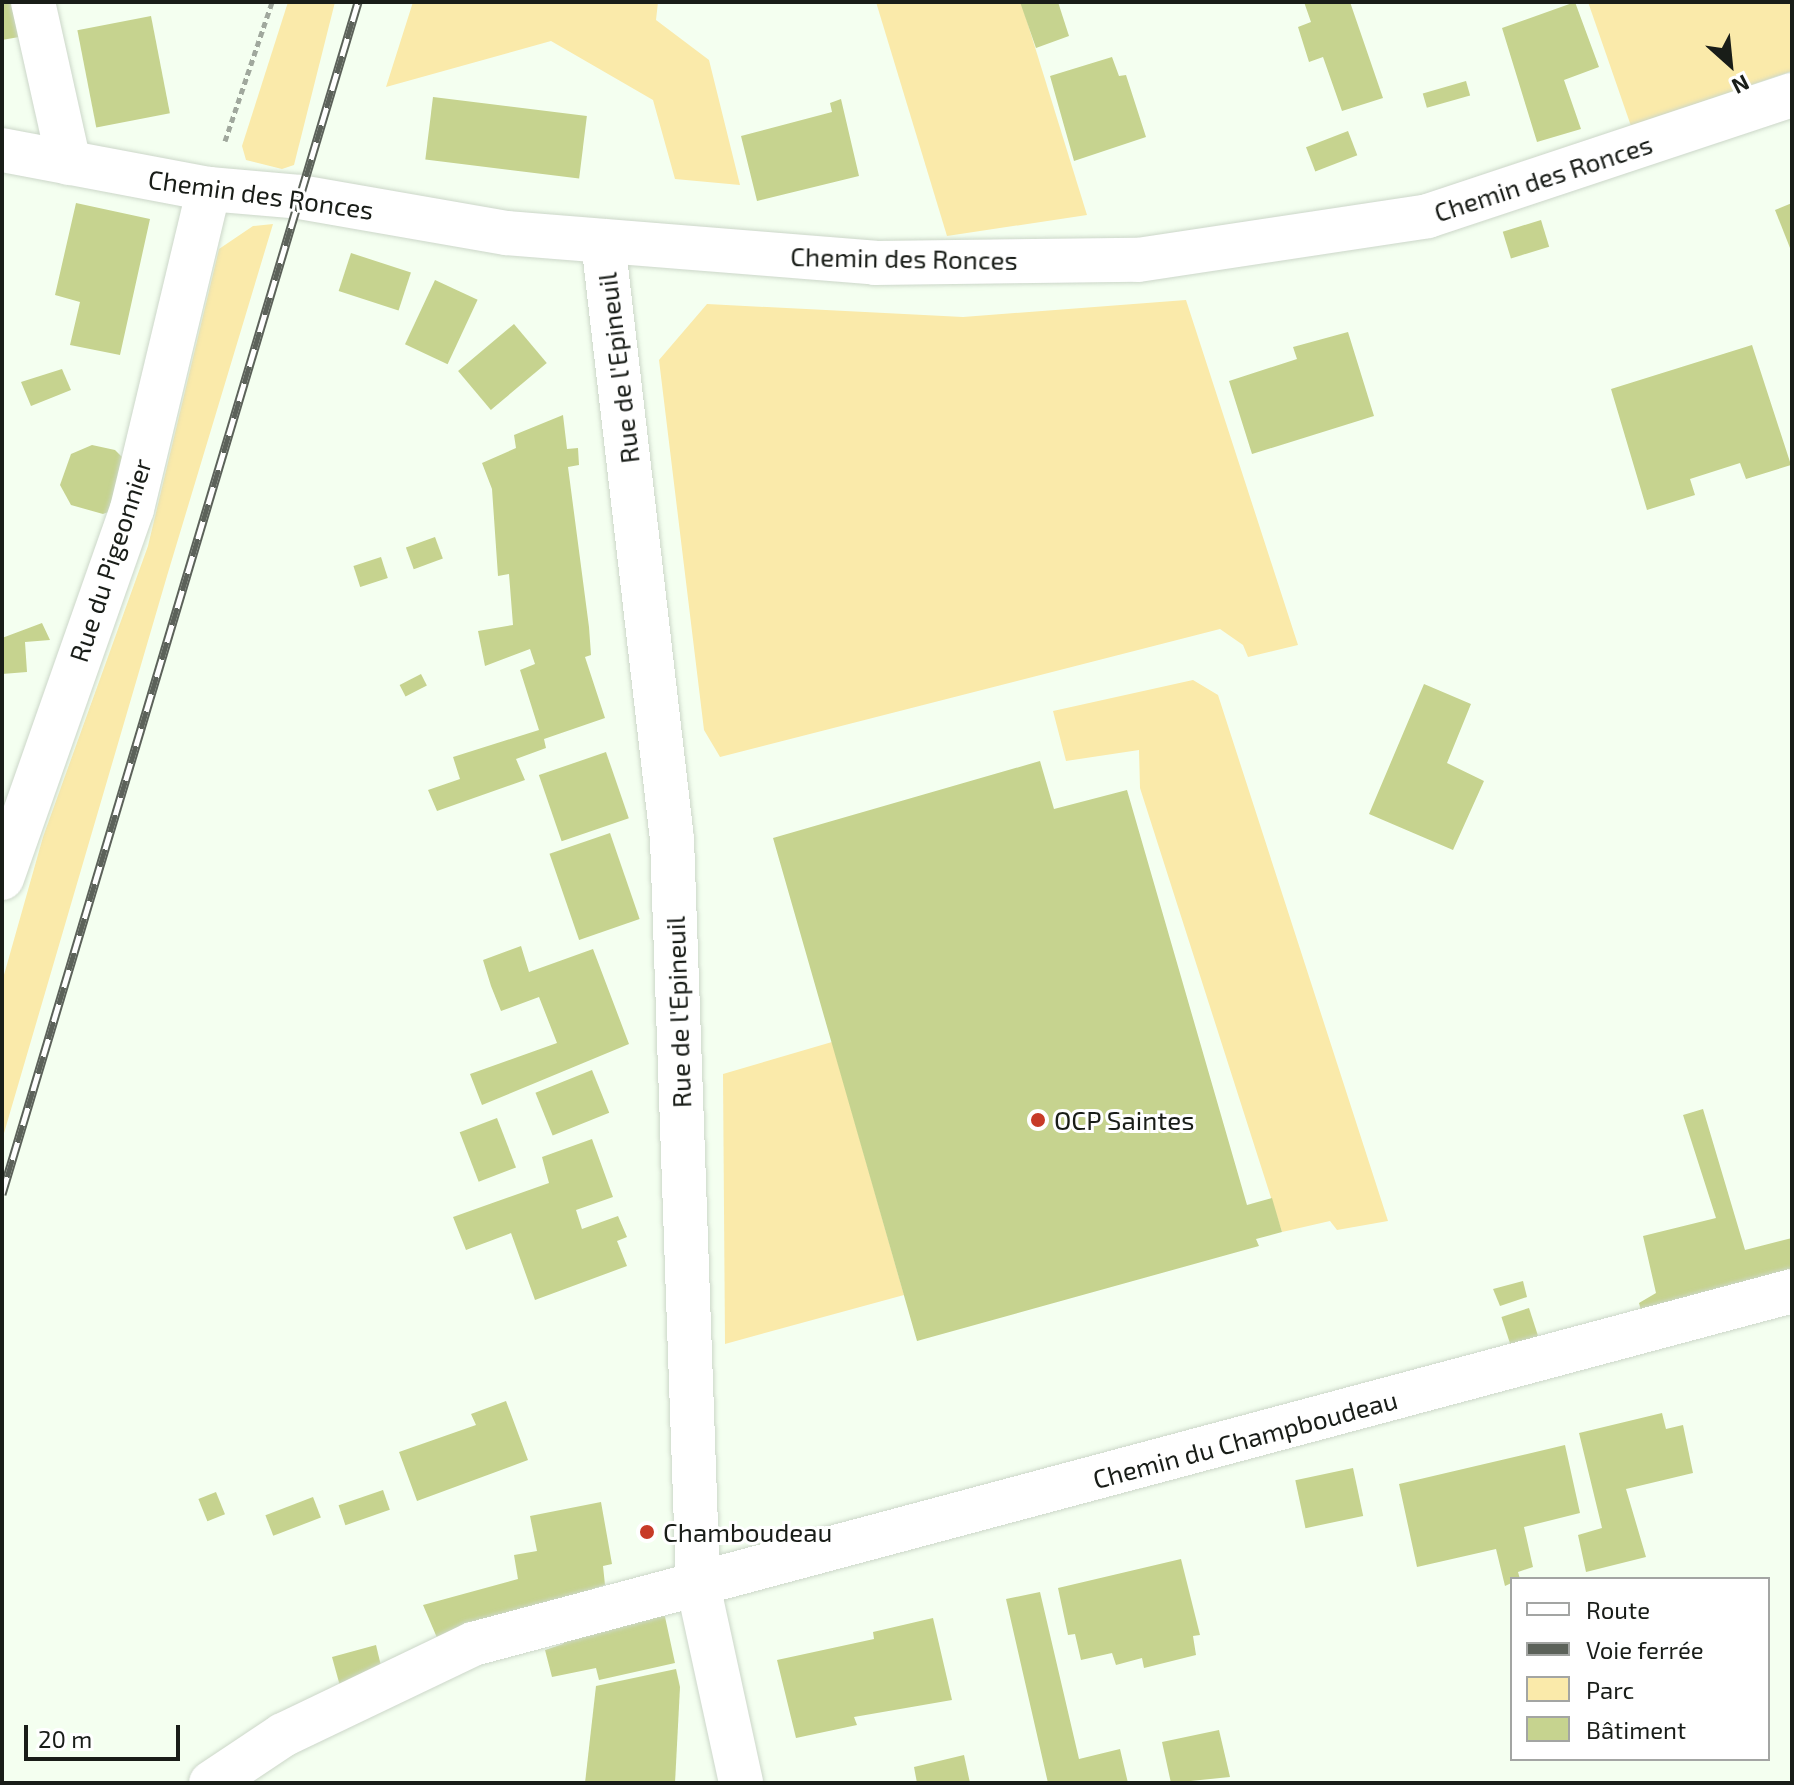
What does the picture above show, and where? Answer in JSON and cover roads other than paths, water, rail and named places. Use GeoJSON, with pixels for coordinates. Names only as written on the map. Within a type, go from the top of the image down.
{"type":"FeatureCollection","features":[{"type":"Feature","properties":{"kind":"street"},"geometry":{"type":"LineString","coordinates":[[33,2],[69,163]]}},
{"type":"Feature","properties":{"kind":"street","name":"Chemin des Ronces"},"geometry":{"type":"LineString","coordinates":[[2,150],[209,189],[300,197],[506,233],[875,263],[1138,260],[1428,216],[1792,95]]}},
{"type":"Feature","properties":{"kind":"street","name":"Rue du Pigeonnier"},"geometry":{"type":"LineString","coordinates":[[5,857],[132,509],[209,189]]}},
{"type":"Feature","properties":{"kind":"street","name":"Rue de l'Epineuil"},"geometry":{"type":"LineString","coordinates":[[603,241],[672,839],[698,1585],[741,1783]]}},
{"type":"Feature","properties":{"kind":"street","name":"Chemin du Champboudeau"},"geometry":{"type":"LineString","coordinates":[[211,1783],[283,1735],[473,1644],[1792,1291]]}},
{"type":"Feature","properties":{"kind":"railway"},"geometry":{"type":"LineString","coordinates":[[2,1194],[358,2]]}},
{"type":"Feature","properties":{"kind":"place","name":"OCP Saintes"},"geometry":{"type":"Point","coordinates":[1038,1120]}},
{"type":"Feature","properties":{"kind":"place","name":"Chamboudeau"},"geometry":{"type":"Point","coordinates":[647,1532]}}]}
